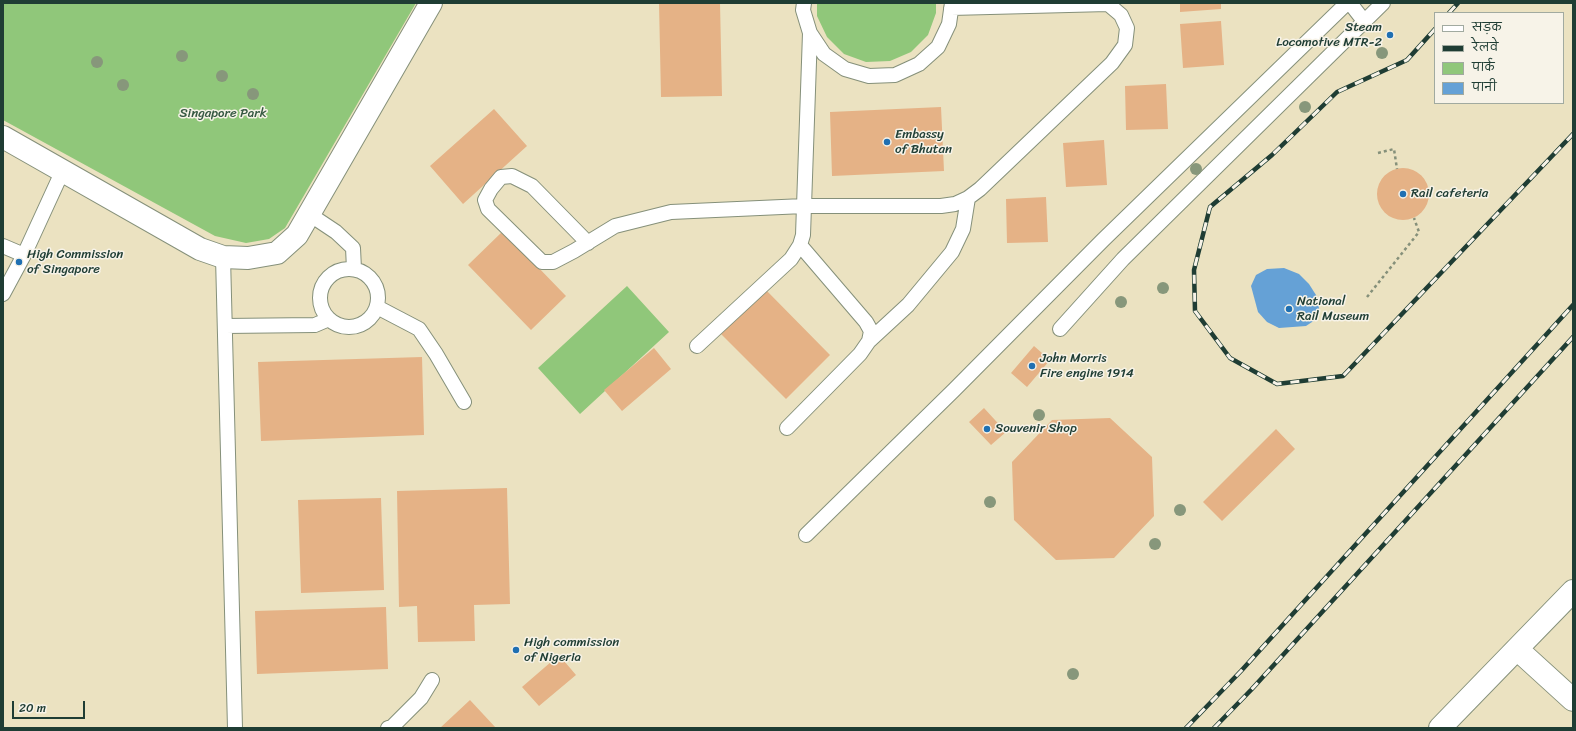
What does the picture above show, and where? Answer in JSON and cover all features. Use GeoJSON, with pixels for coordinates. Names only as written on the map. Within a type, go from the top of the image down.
{"type":"FeatureCollection","features":[{"type":"Feature","properties":{"kind":"street"},"geometry":{"type":"LineString","coordinates":[[3,137],[200,249],[224,257],[248,258],[277,253],[297,235],[310,214],[431,3]]}},
{"type":"Feature","properties":{"kind":"street"},"geometry":{"type":"LineString","coordinates":[[1440,728],[1573,591]]}},
{"type":"Feature","properties":{"kind":"street"},"geometry":{"type":"LineString","coordinates":[[1517,649],[1573,700]]}},
{"type":"Feature","properties":{"kind":"lane"},"geometry":{"type":"LineString","coordinates":[[588,242],[532,186],[512,176],[501,177],[491,189],[485,200],[488,209],[542,262],[553,262],[588,242],[615,226],[671,212],[804,206],[941,206],[954,204],[968,198],[980,189],[1112,63],[1125,45],[1127,28],[1121,15],[1108,4],[952,6],[949,24],[938,47],[919,64],[895,75],[870,76],[845,69],[824,54],[810,33],[803,10],[804,3]]}},
{"type":"Feature","properties":{"kind":"lane"},"geometry":{"type":"LineString","coordinates":[[806,535],[954,390],[1103,240],[1347,3]]}},
{"type":"Feature","properties":{"kind":"lane"},"geometry":{"type":"LineString","coordinates":[[1350,3],[1364,21]]}},
{"type":"Feature","properties":{"kind":"lane"},"geometry":{"type":"LineString","coordinates":[[1060,329],[1123,259],[1383,3]]}},
{"type":"Feature","properties":{"kind":"lane"},"geometry":{"type":"LineString","coordinates":[[697,346],[790,259],[800,245],[803,235],[810,33]]}},
{"type":"Feature","properties":{"kind":"lane"},"geometry":{"type":"LineString","coordinates":[[3,294],[24,255],[63,170]]}},
{"type":"Feature","properties":{"kind":"lane"},"geometry":{"type":"LineString","coordinates":[[787,428],[860,354],[869,341],[908,305],[952,252],[962,229],[968,198]]}},
{"type":"Feature","properties":{"kind":"lane"},"geometry":{"type":"LineString","coordinates":[[310,214],[336,232],[353,248],[354,269]]}},
{"type":"Feature","properties":{"kind":"lane"},"geometry":{"type":"LineString","coordinates":[[800,245],[866,322],[871,331],[869,341]]}},
{"type":"Feature","properties":{"kind":"lane"},"geometry":{"type":"LineString","coordinates":[[3,246],[24,255]]}},
{"type":"Feature","properties":{"kind":"lane"},"geometry":{"type":"LineString","coordinates":[[224,257],[235,728]]}},
{"type":"Feature","properties":{"kind":"lane"},"geometry":{"type":"LineString","coordinates":[[345,269],[354,269],[364,273],[374,283],[378,297],[377,307],[372,316],[364,323],[356,326],[345,327],[336,324],[329,319],[320,303],[320,294],[323,285],[329,277],[336,272],[345,269]]}},
{"type":"Feature","properties":{"kind":"lane"},"geometry":{"type":"LineString","coordinates":[[377,307],[419,330],[436,354],[464,402]]}},
{"type":"Feature","properties":{"kind":"lane"},"geometry":{"type":"LineString","coordinates":[[225,326],[315,325],[329,319]]}},
{"type":"Feature","properties":{"kind":"lane"},"geometry":{"type":"LineString","coordinates":[[388,728],[392,727],[421,698],[432,680]]}},
{"type":"Feature","properties":{"kind":"path"},"geometry":{"type":"LineString","coordinates":[[1378,153],[1394,149],[1397,169]]}},
{"type":"Feature","properties":{"kind":"path"},"geometry":{"type":"LineString","coordinates":[[1367,297],[1419,232],[1414,218]]}},
{"type":"Feature","properties":{"kind":"green space","name":"Singapore Park"},"geometry":{"type":"Polygon","coordinates":[[[3,3],[416,3],[285,228],[269,239],[246,243],[215,236],[3,120],[3,3]]]}},
{"type":"Feature","properties":{"kind":"green space"},"geometry":{"type":"Polygon","coordinates":[[[817,3],[936,3],[936,13],[928,35],[911,52],[890,61],[866,62],[844,54],[827,37],[817,16],[817,3]]]}},
{"type":"Feature","properties":{"kind":"green space"},"geometry":{"type":"Polygon","coordinates":[[[627,286],[669,332],[580,414],[538,368],[627,286]]]}},
{"type":"Feature","properties":{"kind":"water"},"geometry":{"type":"Polygon","coordinates":[[[1284,268],[1299,274],[1309,284],[1316,295],[1319,308],[1315,320],[1306,326],[1279,328],[1267,322],[1258,312],[1251,286],[1256,275],[1267,269],[1284,268]]]}},
{"type":"Feature","properties":{"kind":"building"},"geometry":{"type":"Polygon","coordinates":[[[659,3],[720,3],[722,96],[661,97],[659,3]]]}},
{"type":"Feature","properties":{"kind":"building"},"geometry":{"type":"Polygon","coordinates":[[[1180,3],[1221,3],[1221,9],[1180,12],[1180,3]]]}},
{"type":"Feature","properties":{"kind":"building"},"geometry":{"type":"Polygon","coordinates":[[[1221,21],[1224,65],[1183,68],[1180,24],[1221,21]]]}},
{"type":"Feature","properties":{"kind":"building"},"geometry":{"type":"Polygon","coordinates":[[[1166,84],[1168,129],[1126,130],[1125,86],[1166,84]]]}},
{"type":"Feature","properties":{"kind":"building","name":"Embassy of Bhutan"},"geometry":{"type":"Polygon","coordinates":[[[941,107],[944,171],[832,176],[830,112],[941,107]]]}},
{"type":"Feature","properties":{"kind":"building"},"geometry":{"type":"Polygon","coordinates":[[[494,109],[527,146],[463,204],[430,166],[494,109]]]}},
{"type":"Feature","properties":{"kind":"building"},"geometry":{"type":"Polygon","coordinates":[[[1104,140],[1107,185],[1066,187],[1063,143],[1104,140]]]}},
{"type":"Feature","properties":{"kind":"building","name":"Rail cafeteria"},"geometry":{"type":"Polygon","coordinates":[[[1403,168],[1413,170],[1421,176],[1427,184],[1429,194],[1427,204],[1421,212],[1413,218],[1403,220],[1393,218],[1385,212],[1379,204],[1377,194],[1379,184],[1385,176],[1393,170],[1403,168]]]}},
{"type":"Feature","properties":{"kind":"building"},"geometry":{"type":"Polygon","coordinates":[[[1046,197],[1048,242],[1007,243],[1006,199],[1046,197]]]}},
{"type":"Feature","properties":{"kind":"building"},"geometry":{"type":"Polygon","coordinates":[[[503,231],[566,296],[531,330],[468,265],[503,231]]]}},
{"type":"Feature","properties":{"kind":"building"},"geometry":{"type":"Polygon","coordinates":[[[765,289],[830,355],[786,399],[721,334],[765,289]]]}},
{"type":"Feature","properties":{"kind":"building"},"geometry":{"type":"Polygon","coordinates":[[[1034,346],[1050,360],[1027,387],[1011,373],[1034,346]]]}},
{"type":"Feature","properties":{"kind":"building"},"geometry":{"type":"Polygon","coordinates":[[[654,348],[671,369],[622,411],[604,390],[654,348]]]}},
{"type":"Feature","properties":{"kind":"building"},"geometry":{"type":"Polygon","coordinates":[[[422,357],[424,435],[261,441],[258,362],[422,357]]]}},
{"type":"Feature","properties":{"kind":"building"},"geometry":{"type":"Polygon","coordinates":[[[984,408],[1006,432],[991,445],[969,422],[984,408]]]}},
{"type":"Feature","properties":{"kind":"building"},"geometry":{"type":"Polygon","coordinates":[[[1110,418],[1152,457],[1154,516],[1114,558],[1056,560],[1014,520],[1012,462],[1052,420],[1110,418]]]}},
{"type":"Feature","properties":{"kind":"building"},"geometry":{"type":"Polygon","coordinates":[[[1276,429],[1295,449],[1222,521],[1203,502],[1276,429]]]}},
{"type":"Feature","properties":{"kind":"building"},"geometry":{"type":"Polygon","coordinates":[[[507,488],[510,604],[474,605],[475,641],[418,642],[417,606],[399,607],[397,491],[507,488]]]}},
{"type":"Feature","properties":{"kind":"building"},"geometry":{"type":"Polygon","coordinates":[[[381,498],[384,590],[301,593],[298,500],[381,498]]]}},
{"type":"Feature","properties":{"kind":"building"},"geometry":{"type":"Polygon","coordinates":[[[386,607],[388,669],[257,674],[255,611],[386,607]]]}},
{"type":"Feature","properties":{"kind":"building"},"geometry":{"type":"Polygon","coordinates":[[[559,655],[576,675],[539,706],[522,687],[559,655]]]}},
{"type":"Feature","properties":{"kind":"building"},"geometry":{"type":"Polygon","coordinates":[[[470,700],[496,728],[440,728],[470,700]]]}},
{"type":"Feature","properties":{"kind":"railway"},"geometry":{"type":"LineString","coordinates":[[1450,12],[1458,3]]}},
{"type":"Feature","properties":{"kind":"railway"},"geometry":{"type":"LineString","coordinates":[[1434,30],[1407,60],[1337,92],[1272,155],[1210,207],[1194,270],[1195,311],[1230,358],[1277,384],[1343,376],[1573,134]]}},
{"type":"Feature","properties":{"kind":"railway"},"geometry":{"type":"LineString","coordinates":[[1186,728],[1241,671],[1573,305]]}},
{"type":"Feature","properties":{"kind":"railway"},"geometry":{"type":"LineString","coordinates":[[1214,728],[1251,690],[1573,337]]}},
{"type":"Feature","properties":{"kind":"place","name":"Steam Locomotive MTR-2"},"geometry":{"type":"Point","coordinates":[1390,35]}},
{"type":"Feature","properties":{"kind":"place","name":"Embassy of Bhutan"},"geometry":{"type":"Point","coordinates":[887,142]}},
{"type":"Feature","properties":{"kind":"place","name":"Rail cafeteria"},"geometry":{"type":"Point","coordinates":[1403,194]}},
{"type":"Feature","properties":{"kind":"place","name":"High Commission of Singapore"},"geometry":{"type":"Point","coordinates":[19,262]}},
{"type":"Feature","properties":{"kind":"place","name":"National Rail Museum"},"geometry":{"type":"Point","coordinates":[1289,309]}},
{"type":"Feature","properties":{"kind":"place","name":"John Morris Fire engine 1914"},"geometry":{"type":"Point","coordinates":[1032,366]}},
{"type":"Feature","properties":{"kind":"place","name":"Souvenir Shop"},"geometry":{"type":"Point","coordinates":[987,429]}},
{"type":"Feature","properties":{"kind":"place","name":"High commission of Nigeria"},"geometry":{"type":"Point","coordinates":[516,650]}}]}
